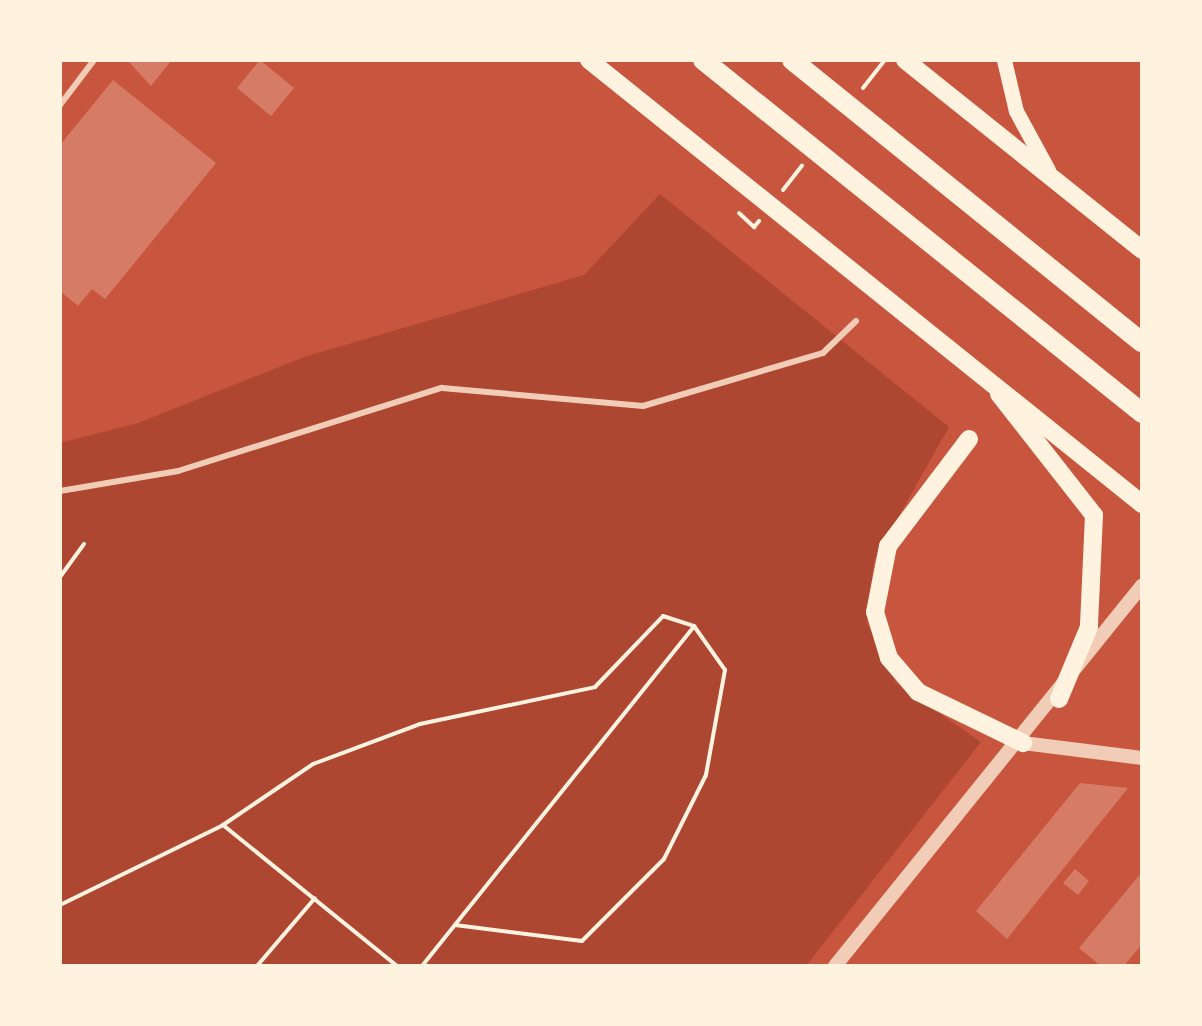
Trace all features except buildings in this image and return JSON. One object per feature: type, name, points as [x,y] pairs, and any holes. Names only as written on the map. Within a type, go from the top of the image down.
[{"type":"highway","points":[[703,60],[1142,413]]},
{"type":"highway","points":[[792,60],[1142,342]]},
{"type":"main road","points":[[589,60],[1142,504]]},
{"type":"main road","points":[[905,60],[1142,250]]},
{"type":"main road","points":[[1004,60],[1023,128],[1056,182]]},
{"type":"main road","points":[[998,388],[1002,406],[1064,468],[1094,515],[1090,628],[1059,698]]},
{"type":"main road","points":[[968,440],[888,546],[875,612],[889,658],[918,692],[1023,742]]},
{"type":"street","points":[[835,966],[1059,698],[1142,586]]},
{"type":"street","points":[[1023,742],[1142,758]]},
{"type":"lane","points":[[60,105],[94,60]]},
{"type":"lane","points":[[60,491],[178,471],[442,388],[644,406],[823,353],[856,321]]},
{"type":"path","points":[[738,213],[754,227]]},
{"type":"path","points":[[60,577],[84,544]]},
{"type":"path","points":[[60,905],[223,824],[313,764],[420,724],[594,688],[663,616],[694,626],[725,670],[706,775],[664,859],[582,941],[455,924]]},
{"type":"path","points":[[422,966],[694,626]]},
{"type":"path","points":[[223,824],[397,966]]},
{"type":"path","points":[[257,966],[315,898]]},
{"type":"shaded area","points":[[660,194],[949,427],[874,560],[867,623],[896,683],[981,742],[806,966],[60,966],[60,443],[138,423],[304,357],[584,275]]}]
